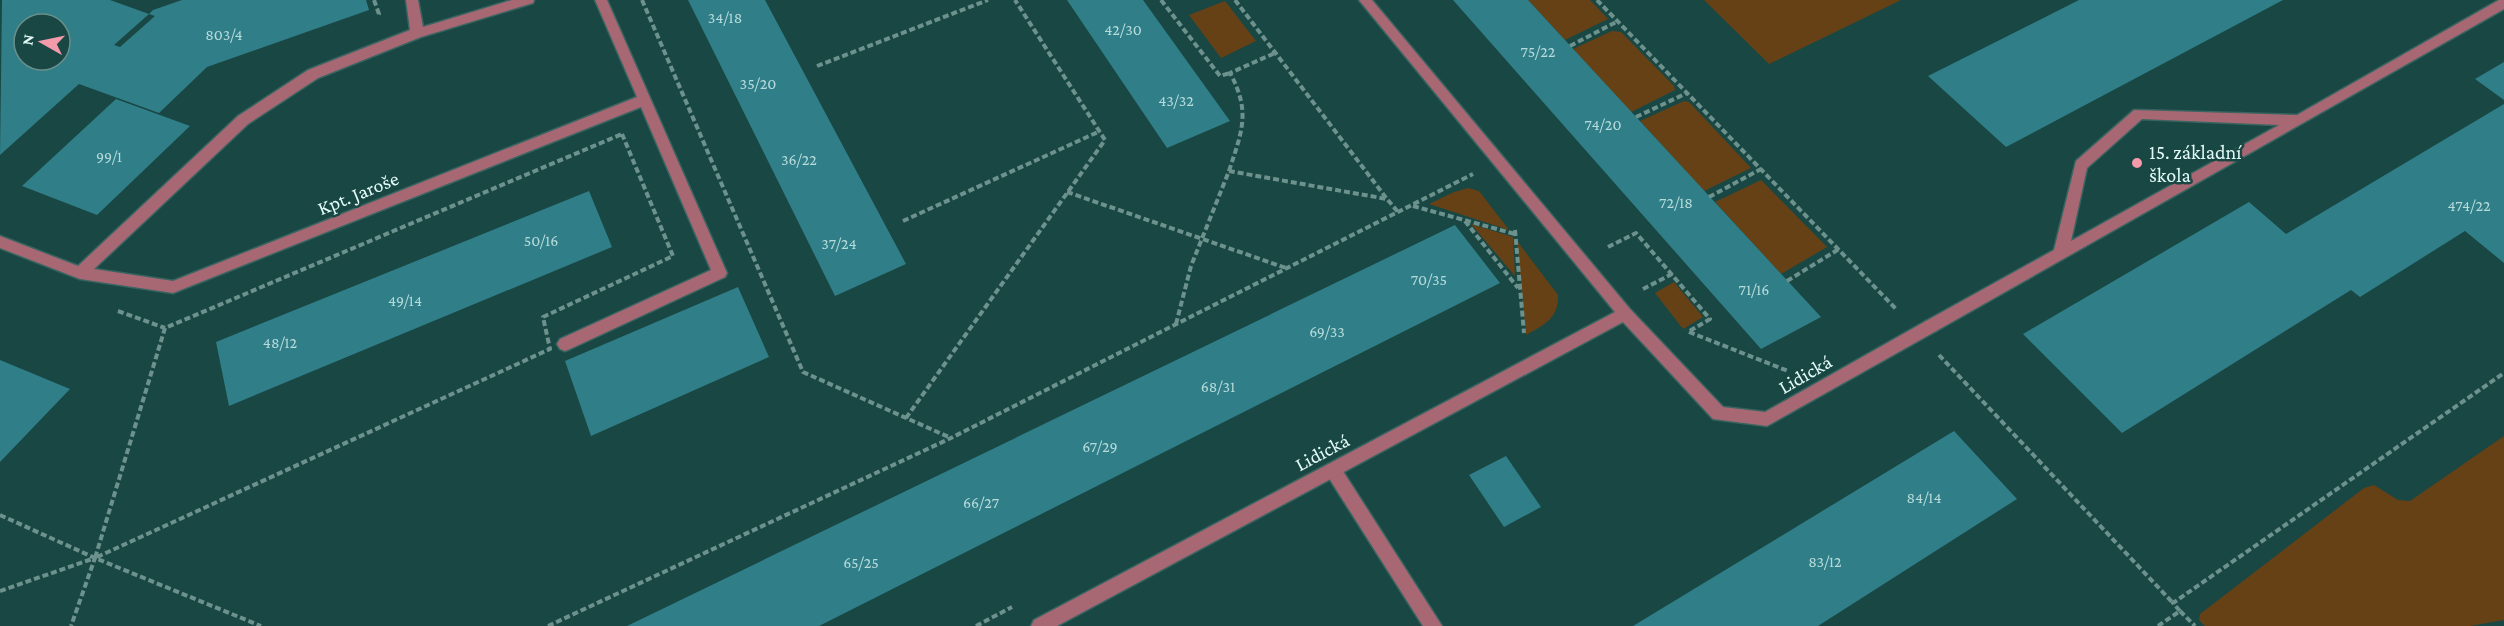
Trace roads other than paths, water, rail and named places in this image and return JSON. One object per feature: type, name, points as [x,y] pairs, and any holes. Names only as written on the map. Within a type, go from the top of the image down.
[{"type":"street","points":[[412,0],[417,33]]},
{"type":"street","points":[[81,273],[243,120],[312,74],[417,33],[528,0]]},
{"type":"street","points":[[565,344],[720,273],[601,0]]},
{"type":"street","name":"Lidická","points":[[1365,0],[1625,314],[1719,414],[1767,419],[2504,3]]},
{"type":"street","name":"Kpt. Jaroše","points":[[0,242],[81,273],[173,287],[644,100]]},
{"type":"street","points":[[2060,255],[2081,165],[2139,114],[2299,120]]},
{"type":"street","name":"Lidická","points":[[1040,626],[1625,314]]},
{"type":"street","points":[[1333,470],[1433,626]]},
{"type":"place","name":"15. základní škola","points":[[2137,163]]}]
